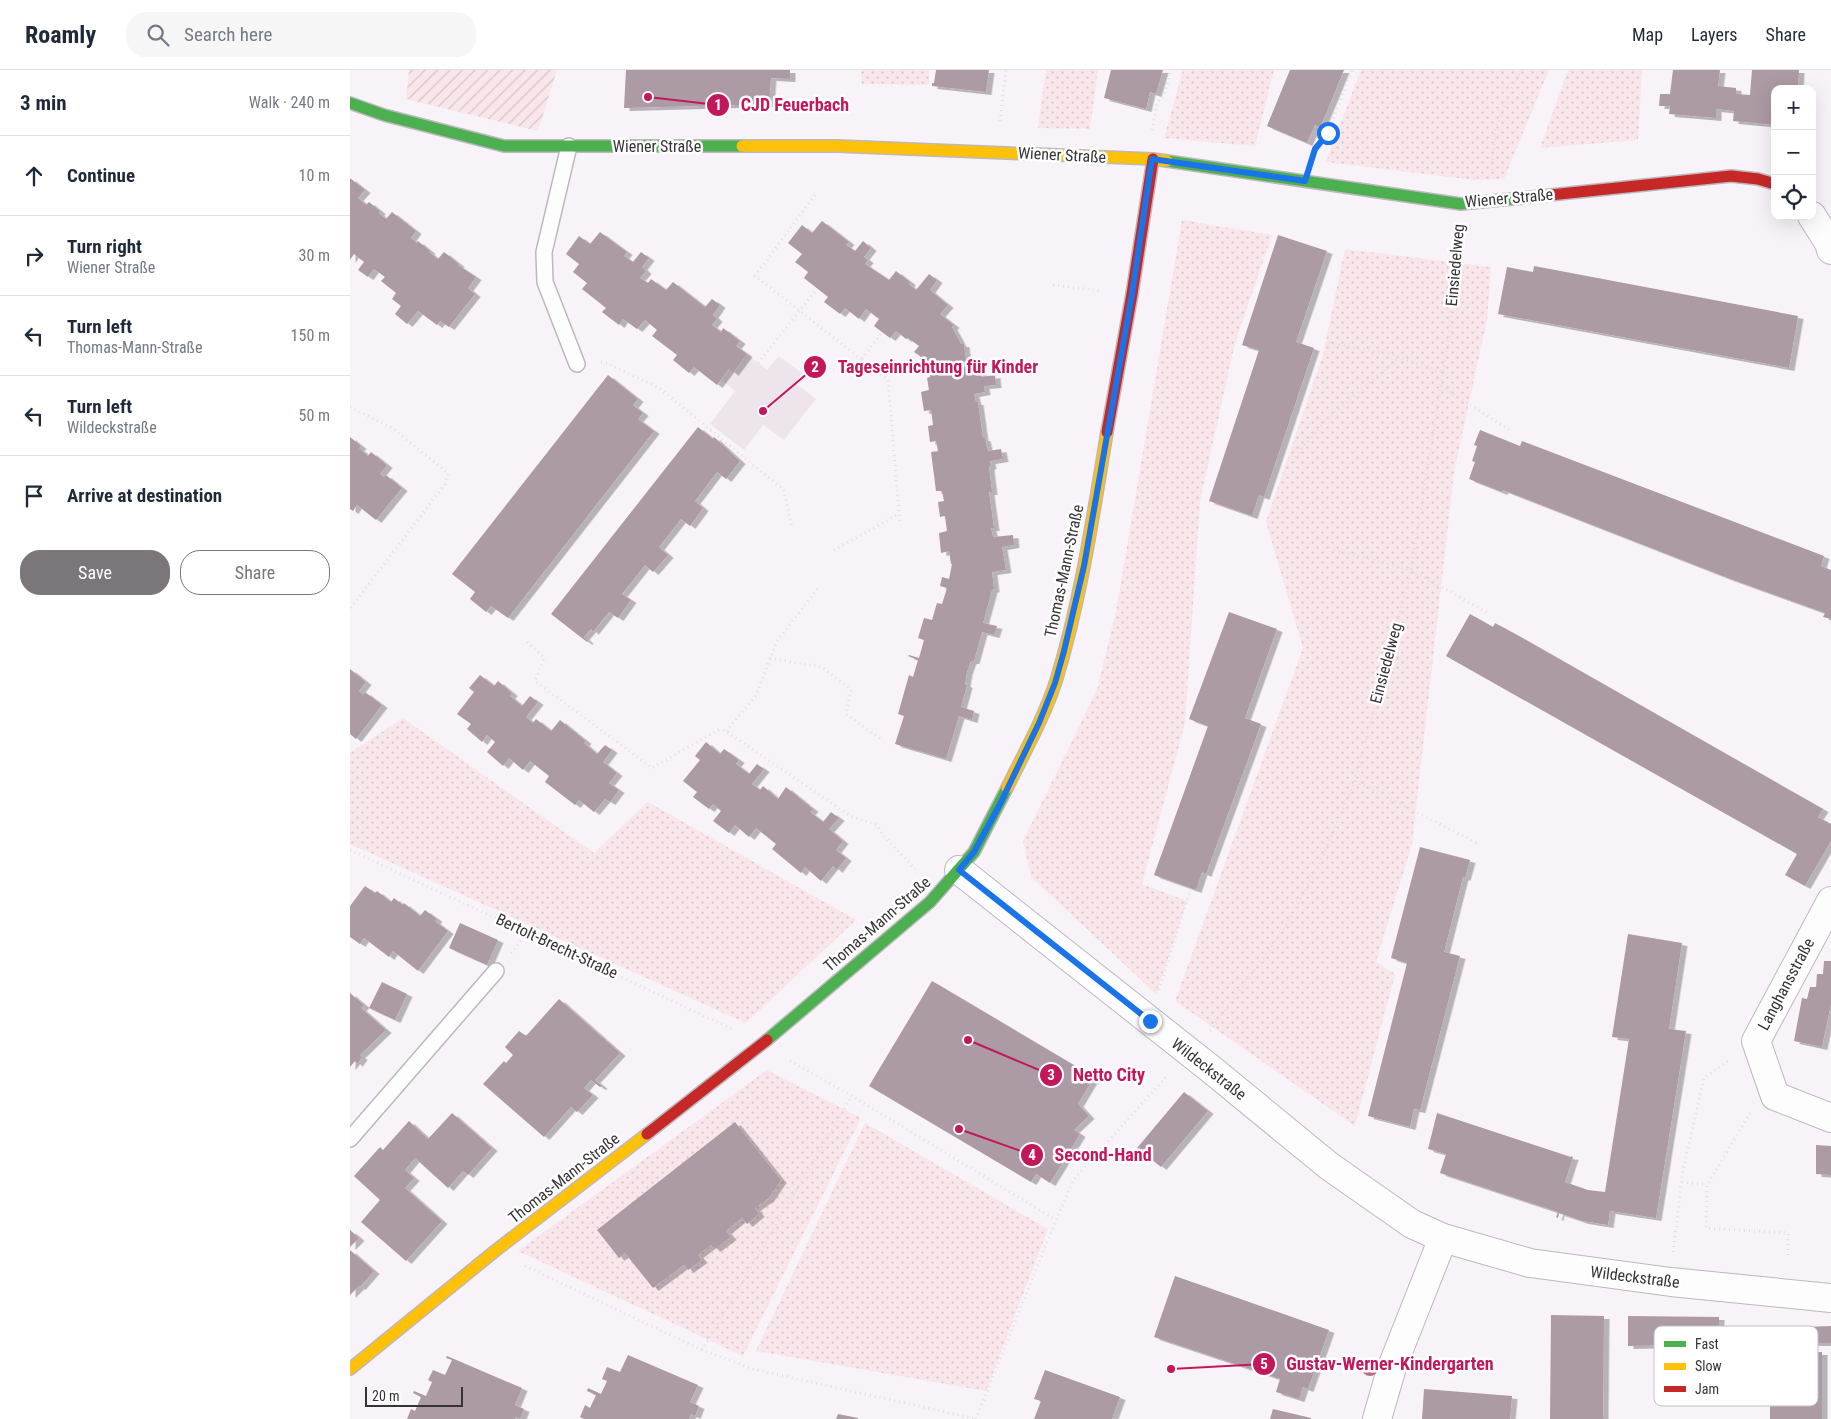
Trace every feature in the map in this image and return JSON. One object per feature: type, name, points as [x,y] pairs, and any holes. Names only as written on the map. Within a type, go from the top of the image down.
[{"type":"street","name":"Wiener Straße","points":[[350,103],[384,115],[504,146],[837,146],[1150,159],[1460,204],[1732,176],[1758,179],[1771,183]]},
{"type":"street","name":"Thomas-Mann-Straße","points":[[350,1369],[495,1251],[763,1044],[930,902],[974,852],[1000,804],[1039,723],[1055,683],[1064,651],[1084,566],[1132,294],[1150,159]]},
{"type":"street","points":[[1814,220],[1830,246]]},
{"type":"street","name":"Wildeckstraße","points":[[959,870],[1212,1070],[1329,1166],[1412,1224],[1443,1238],[1530,1263],[1671,1282],[1831,1298]]},
{"type":"street","name":"Langhansstraße","points":[[1775,1096],[1756,1041],[1831,901]]},
{"type":"street","points":[[1775,1096],[1831,1118]]},
{"type":"street","points":[[1377,1419],[1392,1367],[1443,1238]]},
{"type":"lane","points":[[570,146],[544,252],[545,282],[577,364]]},
{"type":"lane","points":[[350,1139],[496,971]]},
{"type":"path","points":[[996,152],[1006,70]]},
{"type":"path","points":[[1150,159],[1157,103],[1164,96],[1171,70]]},
{"type":"path","points":[[1305,181],[1315,149],[1328,133],[1352,70]]},
{"type":"path","points":[[1490,201],[1495,130],[1507,98],[1522,70]]},
{"type":"path","points":[[815,195],[755,276],[888,380],[900,525]]},
{"type":"path","name":"Einsiedelweg","points":[[1206,1036],[1284,929],[1322,858],[1355,781],[1411,570],[1449,335],[1460,204]]},
{"type":"path","points":[[1053,285],[1107,292]]},
{"type":"path","points":[[758,363],[817,289]]},
{"type":"path","points":[[862,359],[882,332]]},
{"type":"path","points":[[1329,343],[1390,354],[1443,373]]},
{"type":"path","points":[[1295,457],[1327,419],[1399,358]]},
{"type":"path","points":[[577,364],[604,362],[660,388],[784,490],[792,528]]},
{"type":"path","points":[[1441,386],[1511,431]]},
{"type":"path","points":[[350,408],[392,428],[448,473],[445,484],[350,609]]},
{"type":"path","points":[[834,550],[899,514]]},
{"type":"path","points":[[1334,550],[1411,570],[1490,614]]},
{"type":"path","points":[[726,731],[756,696],[777,641],[818,588]]},
{"type":"path","points":[[527,642],[544,658],[535,681],[652,768],[718,730],[726,731],[850,816],[877,825],[883,835],[915,869]]},
{"type":"path","points":[[770,658],[822,667],[851,690],[846,714],[880,739]]},
{"type":"path","points":[[1355,781],[1479,844]]},
{"type":"path","name":"Bertolt-Brecht-Straße","points":[[350,850],[717,1020],[763,1044],[1056,1220]]},
{"type":"path","points":[[1150,1021],[1191,888]]},
{"type":"path","points":[[495,1251],[702,1350],[753,1369],[976,1419],[1074,1179],[1170,1074]]},
{"type":"path","points":[[1671,1282],[1682,1182],[1704,1078]]},
{"type":"path","points":[[702,1350],[852,1096]]},
{"type":"path","points":[[1775,1096],[1753,1109],[1707,1185],[1706,1228],[1788,1233],[1788,1256]]},
{"type":"path","points":[[1682,1182],[1707,1185]]},
{"type":"shaded area","points":[[409,70],[557,70],[538,131],[406,99]]},
{"type":"shaded area","points":[[861,70],[929,70],[929,85],[862,84]]},
{"type":"shaded area","points":[[1046,70],[1098,70],[1090,129],[1038,128]]},
{"type":"shaded area","points":[[1183,70],[1274,70],[1255,146],[1164,138]]},
{"type":"shaded area","points":[[1361,70],[1549,70],[1504,179],[1474,180],[1326,162]]},
{"type":"shaded area","points":[[1568,70],[1642,70],[1638,140],[1540,148]]},
{"type":"shaded area","points":[[1182,220],[1272,235],[1235,343],[1200,501],[1185,723],[1142,884],[1187,901],[1156,994],[1031,877],[1023,841],[1097,690],[1116,612]]},
{"type":"shaded area","points":[[1345,249],[1491,267],[1487,320],[1454,472],[1412,844],[1376,962],[1395,974],[1355,1126],[1175,1001],[1303,648],[1266,522],[1323,354]]},
{"type":"shaded area","points":[[747,354],[767,370],[779,356],[802,373],[795,383],[816,399],[784,440],[763,425],[744,450],[710,424],[735,391],[721,380],[729,369],[732,372]]},
{"type":"shaded area","points":[[403,718],[594,853],[648,802],[856,920],[746,1023],[350,844],[350,753]]},
{"type":"shaded area","points":[[767,1070],[861,1118],[743,1356],[518,1251]]},
{"type":"shaded area","points":[[865,1123],[1048,1229],[986,1391],[756,1351]]},
{"type":"building","points":[[626,70],[790,70],[790,79],[771,78],[769,104],[624,108]]},
{"type":"building","points":[[936,70],[989,70],[986,92],[932,86]]},
{"type":"building","points":[[1111,70],[1163,70],[1156,94],[1150,92],[1146,109],[1104,98]]},
{"type":"building","points":[[1290,70],[1344,70],[1320,128],[1315,125],[1307,143],[1267,126]]},
{"type":"building","points":[[1673,70],[1720,70],[1718,86],[1736,88],[1736,94],[1750,95],[1752,70],[1799,70],[1798,85],[1771,85],[1771,125],[1733,121],[1734,111],[1716,109],[1716,118],[1669,114],[1670,106],[1659,106],[1660,94],[1670,94]]},
{"type":"building","points":[[350,178],[365,190],[358,198],[366,205],[369,202],[386,219],[392,212],[416,231],[411,238],[417,243],[418,241],[438,259],[444,252],[458,265],[476,277],[468,288],[475,294],[449,327],[440,321],[437,325],[418,311],[407,324],[395,314],[401,306],[392,299],[396,293],[381,281],[385,277],[374,269],[368,277],[358,270],[364,262],[354,254],[350,260]]},
{"type":"building","points":[[822,221],[849,242],[846,245],[855,251],[863,241],[871,248],[864,257],[868,260],[865,264],[889,280],[896,271],[910,282],[909,284],[916,290],[929,274],[937,280],[930,290],[948,305],[940,314],[954,325],[952,327],[961,344],[964,344],[966,361],[979,359],[981,377],[995,375],[996,385],[984,386],[985,392],[974,394],[976,402],[978,402],[983,438],[985,438],[988,451],[1001,449],[1003,459],[990,461],[991,466],[989,467],[992,492],[989,492],[994,528],[991,528],[993,537],[1013,535],[1014,545],[1002,547],[1006,570],[992,572],[994,589],[992,590],[983,623],[997,626],[994,635],[982,632],[974,661],[971,661],[967,672],[965,684],[967,685],[961,707],[974,711],[972,720],[959,716],[946,759],[895,744],[904,716],[898,714],[909,675],[913,677],[918,660],[908,656],[919,658],[924,640],[918,638],[924,618],[932,620],[937,603],[942,604],[947,588],[940,586],[942,577],[949,579],[952,564],[949,551],[941,553],[939,533],[947,531],[945,516],[940,517],[938,502],[944,501],[942,491],[936,491],[931,452],[938,451],[936,441],[930,442],[928,426],[933,425],[931,410],[924,411],[921,392],[929,390],[927,378],[930,377],[928,363],[921,364],[920,356],[914,352],[919,346],[908,338],[906,339],[896,331],[890,338],[874,326],[879,319],[866,309],[859,319],[845,308],[840,314],[824,302],[828,297],[804,278],[808,272],[795,262],[802,254],[788,243],[802,225],[812,233]]},
{"type":"building","points":[[600,232],[627,252],[624,256],[633,262],[641,252],[649,258],[642,267],[646,271],[640,278],[648,283],[651,279],[666,290],[673,282],[705,307],[712,299],[720,305],[713,315],[717,319],[712,325],[721,332],[723,328],[740,341],[736,346],[747,354],[733,373],[729,369],[717,385],[694,367],[689,373],[673,360],[677,355],[652,336],[657,330],[645,320],[637,329],[623,319],[619,325],[602,312],[606,308],[582,289],[587,283],[573,272],[579,264],[566,254],[579,236],[590,244]]},
{"type":"building","points":[[1278,235],[1327,251],[1296,342],[1314,348],[1264,497],[1259,495],[1252,516],[1209,501],[1259,350],[1242,345]]},
{"type":"building","points":[[1534,266],[1798,316],[1789,368],[1498,314],[1507,267],[1533,272]]},
{"type":"building","points":[[608,375],[638,399],[633,405],[643,413],[638,419],[654,431],[508,618],[491,606],[486,612],[470,599],[475,592],[452,574]]},
{"type":"building","points":[[698,427],[713,439],[714,437],[740,461],[726,479],[717,472],[695,501],[703,508],[690,526],[681,519],[659,547],[668,555],[653,572],[645,565],[622,594],[631,600],[618,618],[609,612],[593,632],[591,629],[584,637],[587,642],[551,614]]},
{"type":"building","points":[[1480,430],[1520,446],[1522,441],[1824,556],[1821,566],[1831,570],[1831,619],[1823,617],[1825,613],[1728,578],[1503,490],[1502,492],[1469,479],[1475,462],[1472,461],[1477,446],[1474,445]]},
{"type":"building","points":[[350,437],[361,446],[359,448],[368,456],[371,452],[387,465],[380,474],[384,477],[386,475],[402,488],[376,520],[357,505],[353,511],[350,509]]},
{"type":"building","points":[[1229,612],[1277,629],[1245,718],[1261,724],[1206,874],[1202,872],[1196,890],[1154,875],[1208,726],[1189,719]]},
{"type":"building","points":[[1470,614],[1493,627],[1495,623],[1519,636],[1823,809],[1818,817],[1831,824],[1831,841],[1805,886],[1785,875],[1797,854],[1446,656]]},
{"type":"building","points":[[350,669],[366,682],[359,691],[363,695],[365,692],[382,705],[356,739],[350,734]]},
{"type":"building","points":[[480,675],[494,686],[498,681],[512,693],[510,696],[522,706],[530,696],[538,702],[526,717],[533,723],[536,719],[551,731],[560,720],[586,741],[584,743],[597,754],[605,745],[612,750],[603,762],[617,773],[609,783],[619,790],[610,802],[605,799],[594,812],[579,800],[575,805],[545,782],[549,776],[530,761],[523,770],[509,758],[503,766],[487,752],[495,742],[487,735],[482,742],[467,729],[471,724],[457,714],[474,692],[469,688]]},
{"type":"building","points":[[706,742],[720,754],[724,749],[739,760],[736,764],[749,774],[757,764],[764,769],[752,784],[760,790],[763,786],[778,799],[786,787],[813,809],[810,812],[823,822],[831,812],[839,818],[829,829],[843,841],[836,850],[846,858],[837,870],[833,866],[821,881],[805,867],[801,873],[772,849],[776,844],[756,828],[749,837],[735,825],[729,833],[713,821],[721,811],[713,804],[709,809],[693,797],[697,792],[683,781],[700,760],[695,756]]},
{"type":"building","points":[[1420,847],[1470,860],[1465,878],[1463,877],[1444,952],[1460,956],[1420,1110],[1414,1109],[1410,1127],[1368,1116],[1407,963],[1391,958]]},
{"type":"building","points":[[365,886],[375,893],[377,891],[391,902],[394,898],[403,905],[404,903],[420,916],[425,910],[448,931],[418,971],[393,951],[389,957],[364,938],[360,944],[350,937],[350,906]]},
{"type":"building","points":[[460,923],[498,940],[487,965],[449,948]]},
{"type":"building","points":[[1628,934],[1682,943],[1669,1029],[1686,1031],[1656,1218],[1610,1211],[1608,1225],[1583,1221],[1559,1213],[1558,1218],[1556,1217],[1558,1212],[1440,1173],[1446,1154],[1428,1149],[1437,1113],[1571,1156],[1573,1157],[1565,1182],[1588,1190],[1605,1192],[1629,1039],[1612,1037]]},
{"type":"building","points":[[1824,961],[1831,961],[1831,1004],[1822,1047],[1794,1041],[1802,998],[1807,999],[1810,987],[1816,987],[1817,974],[1823,974]]},
{"type":"building","points":[[932,981],[1094,1077],[1078,1104],[1089,1116],[1074,1130],[1080,1134],[1050,1183],[1036,1174],[1031,1182],[869,1086]]},
{"type":"building","points":[[382,982],[407,994],[395,1020],[369,1008]]},
{"type":"building","points":[[350,993],[364,1005],[361,1008],[386,1030],[360,1055],[362,1057],[357,1064],[355,1061],[350,1067]]},
{"type":"building","points":[[559,999],[620,1053],[595,1080],[602,1086],[600,1087],[591,1080],[584,1088],[593,1095],[577,1112],[571,1107],[544,1137],[483,1084],[504,1061],[506,1063],[513,1055],[505,1047],[519,1031],[526,1036]]},
{"type":"building","points":[[1184,1092],[1208,1111],[1161,1167],[1137,1148]]},
{"type":"building","points":[[452,1113],[492,1148],[468,1175],[463,1171],[448,1188],[415,1158],[405,1170],[414,1178],[405,1188],[442,1221],[406,1261],[361,1222],[380,1200],[354,1176],[380,1147],[383,1150],[409,1121],[428,1139]]},
{"type":"building","points":[[735,1122],[781,1180],[769,1198],[755,1208],[759,1214],[747,1224],[742,1218],[726,1231],[731,1237],[715,1249],[711,1245],[698,1255],[702,1260],[688,1270],[684,1265],[653,1288],[625,1253],[619,1258],[597,1230]]},
{"type":"building","points":[[1816,1145],[1831,1146],[1831,1175],[1816,1174]]},
{"type":"building","points":[[350,1230],[359,1238],[350,1247]]},
{"type":"building","points":[[350,1250],[374,1271],[350,1295]]},
{"type":"building","points":[[1175,1276],[1329,1330],[1308,1389],[1303,1387],[1299,1399],[1276,1392],[1280,1379],[1154,1337]]},
{"type":"building","points":[[1551,1315],[1604,1316],[1603,1419],[1550,1419]]},
{"type":"building","points":[[1628,1316],[1719,1317],[1719,1326],[1654,1326],[1654,1345],[1628,1346]]},
{"type":"building","points":[[1818,1326],[1831,1326],[1831,1343],[1818,1343]]},
{"type":"building","points":[[1818,1352],[1822,1352],[1822,1419],[1770,1419],[1770,1406],[1818,1406]]},
{"type":"building","points":[[628,1355],[698,1385],[690,1402],[699,1406],[695,1416],[691,1414],[689,1419],[584,1419],[580,1417],[585,1405],[590,1408],[596,1395],[587,1391],[588,1388],[601,1394],[607,1381],[602,1379],[607,1367],[620,1372]]},
{"type":"building","points":[[447,1356],[522,1388],[515,1405],[524,1409],[520,1419],[516,1417],[515,1419],[407,1419],[411,1409],[415,1411],[421,1397],[413,1393],[414,1391],[426,1396],[432,1382],[428,1380],[433,1370],[445,1375],[452,1360],[446,1358]]},
{"type":"building","points":[[1045,1370],[1120,1397],[1112,1419],[1034,1419],[1041,1401],[1034,1399]]},
{"type":"building","points":[[1424,1389],[1512,1396],[1510,1419],[1422,1419]]},
{"type":"building","points":[[1273,1409],[1311,1418],[1311,1419],[1270,1419]]},
{"type":"building","points":[[838,1414],[858,1418],[858,1419],[836,1419]]},
{"type":"traffic: fast","points":[[350,103],[384,115],[504,146],[742,146]]},
{"type":"traffic: fast","points":[[1167,161],[1461,204],[1522,198]]},
{"type":"traffic: fast","points":[[767,1040],[930,902],[974,852],[1007,788]]},
{"type":"traffic: slow","points":[[742,146],[837,146],[1167,161]]},
{"type":"traffic: slow","points":[[1007,788],[1046,708],[1065,650],[1086,558],[1107,432]]},
{"type":"traffic: slow","points":[[350,1369],[495,1251],[647,1134]]},
{"type":"traffic: jam","points":[[1107,432],[1132,294],[1153,159]]},
{"type":"traffic: jam","points":[[1522,198],[1731,176],[1758,179],[1771,183]]},
{"type":"traffic: jam","points":[[647,1134],[767,1040]]},
{"type":"place","name":"CJD Feuerbach","points":[[648,97]]},
{"type":"place","name":"Tageseinrichtung für Kinder","points":[[763,411]]},
{"type":"place","name":"Netto City","points":[[968,1040]]},
{"type":"place","name":"Second-Hand","points":[[959,1129]]},
{"type":"place","name":"Gustav-Werner-Kindergarten","points":[[1171,1369]]},
{"type":"route","points":[[1150,1021],[959,870],[974,852],[1000,804],[1039,723],[1055,683],[1064,651],[1084,566],[1132,294],[1152,159],[1305,181],[1315,149],[1328,133]]}]
